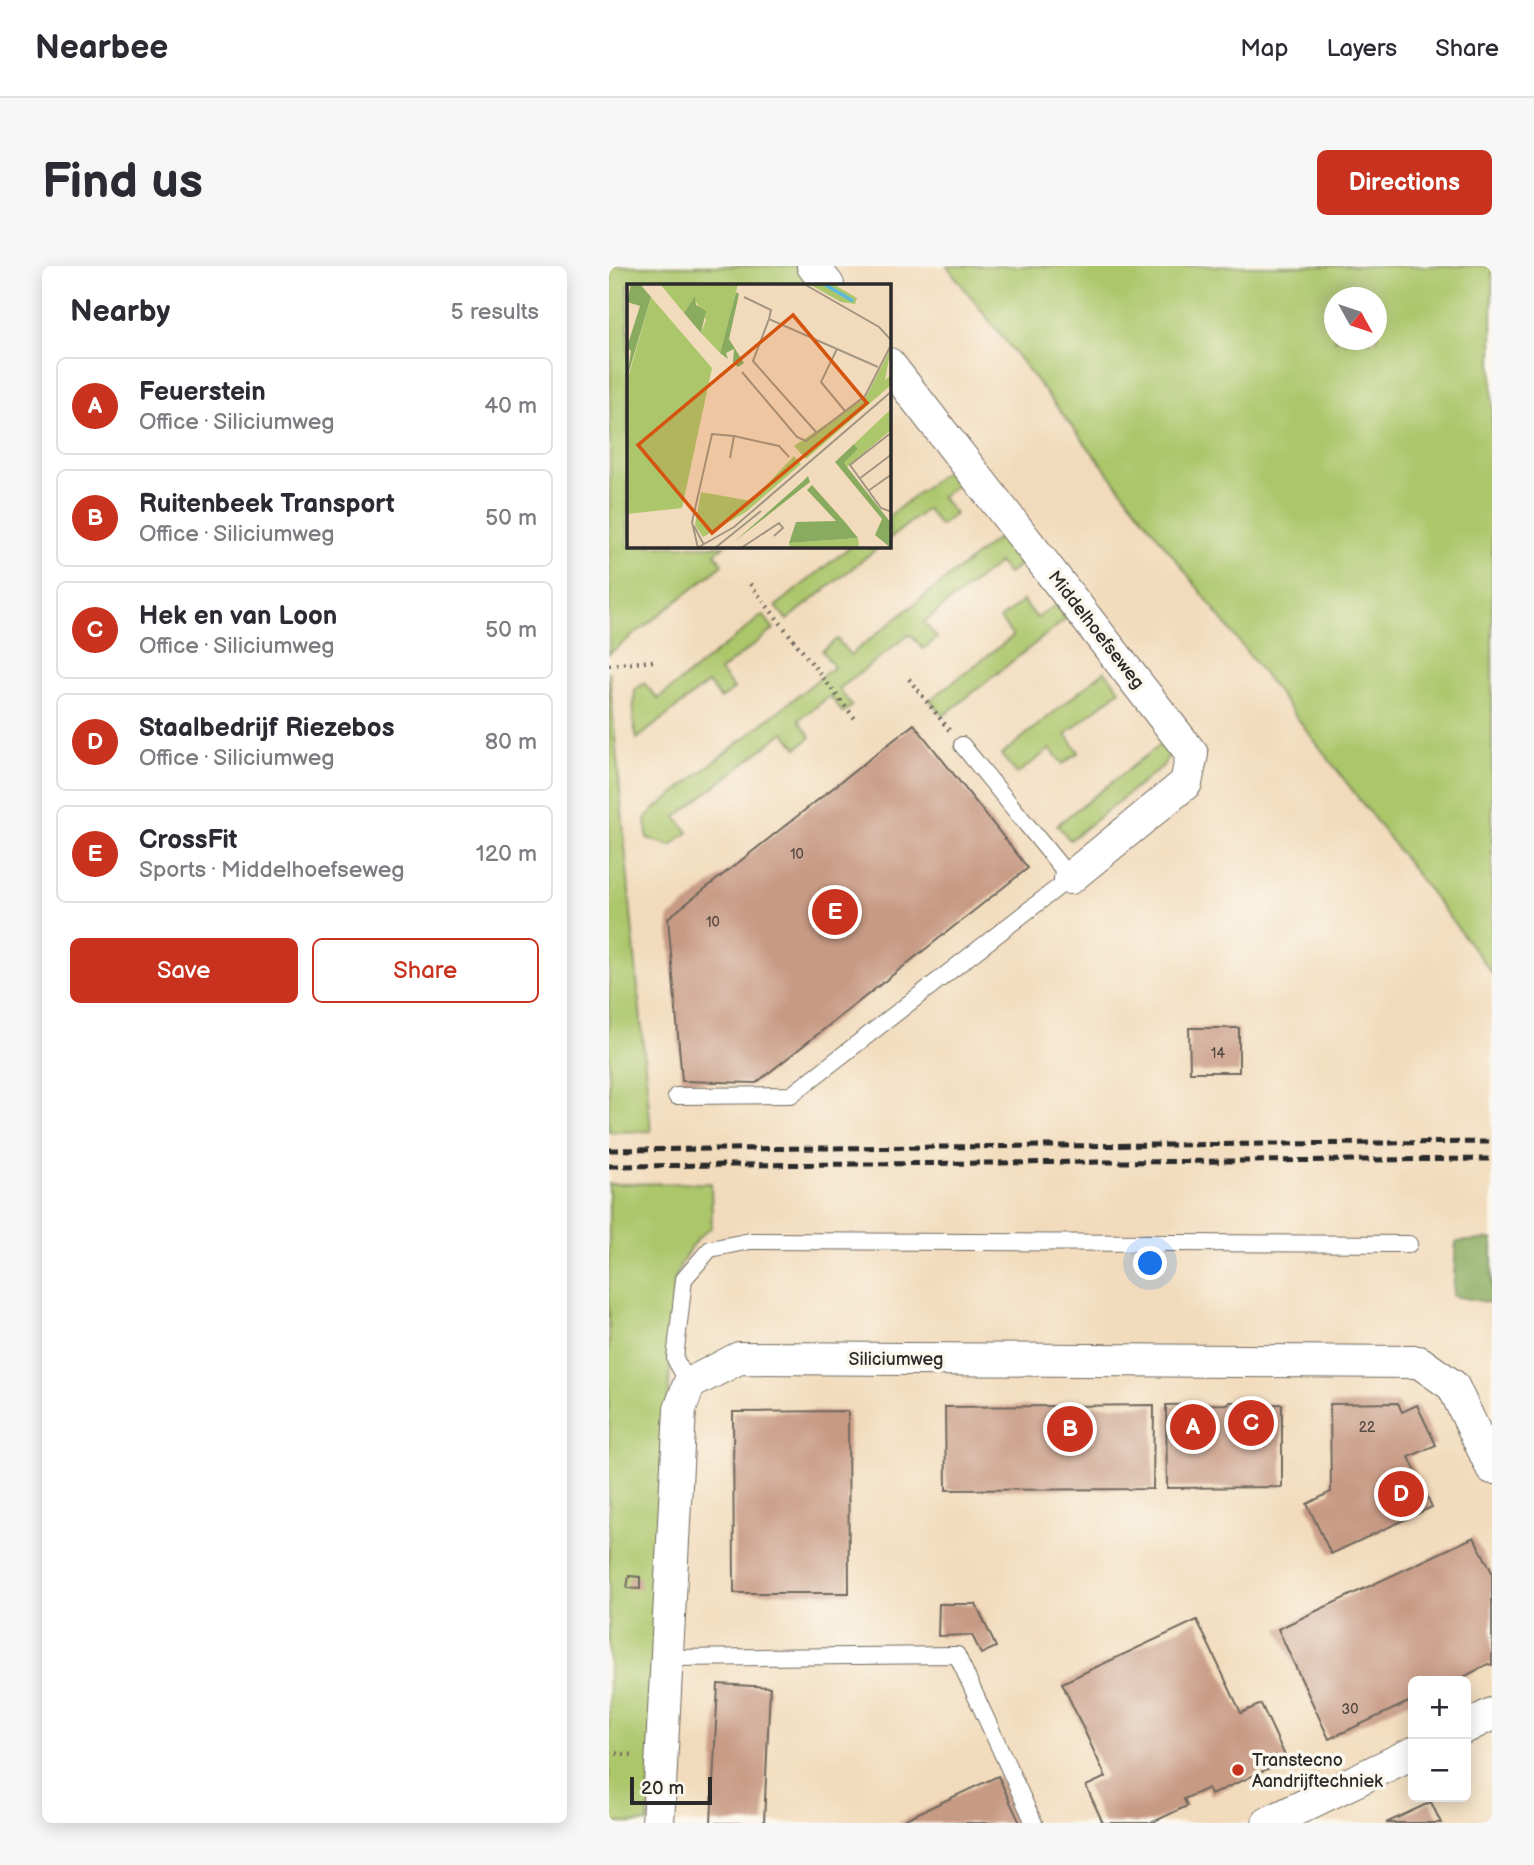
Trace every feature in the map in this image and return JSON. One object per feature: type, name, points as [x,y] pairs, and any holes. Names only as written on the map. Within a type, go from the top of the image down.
[{"type":"street","points":[[813,266],[827,284]]},
{"type":"street","name":"Middelhoefseweg","points":[[891,368],[1192,754],[1186,783],[1070,878]]},
{"type":"street","name":"Siliciumweg","points":[[689,1384],[739,1358],[1419,1362],[1454,1386],[1492,1468]]},
{"type":"street","points":[[657,1823],[680,1409],[689,1384]]},
{"type":"street","points":[[1471,1724],[1492,1714]]},
{"type":"street","points":[[1268,1823],[1408,1754]]},
{"type":"lane","points":[[676,1096],[791,1095],[1070,878],[962,746]]},
{"type":"lane","points":[[689,1384],[675,1359],[684,1279],[709,1249],[750,1241],[1409,1244]]},
{"type":"lane","points":[[666,1658],[957,1656],[1034,1823]]},
{"type":"path","points":[[750,584],[856,720]]},
{"type":"path","points":[[609,665],[653,661]]},
{"type":"path","points":[[909,679],[962,746]]},
{"type":"path","points":[[609,1753],[625,1755]]},
{"type":"green space","points":[[611,266],[796,266],[810,284],[627,284],[627,548],[721,548],[715,553],[723,565],[609,654]]},
{"type":"green space","points":[[947,266],[1492,266],[1492,973],[1181,566]]},
{"type":"green space","points":[[949,469],[960,483],[941,497],[955,514],[940,526],[927,509],[891,537],[891,514]]},
{"type":"green space","points":[[1002,535],[1023,562],[1008,574],[999,563],[924,622],[937,638],[923,649],[910,634],[839,689],[852,706],[843,713],[830,696],[799,720],[811,737],[797,748],[784,732],[676,817],[688,832],[671,846],[647,838],[646,817],[834,667],[822,651],[837,639],[850,655]]},
{"type":"green space","points":[[848,548],[877,548],[787,620],[776,606]]},
{"type":"green space","points":[[1023,601],[1037,618],[1055,605],[1066,619],[943,716],[930,700],[1013,636],[1000,619]]},
{"type":"green space","points":[[763,615],[774,629],[720,671],[734,689],[721,699],[708,683],[637,739],[633,720],[635,690],[644,683],[658,699]]},
{"type":"green space","points":[[609,671],[651,1131],[609,1132]]},
{"type":"green space","points":[[1105,671],[1120,690],[1066,734],[1079,752],[1063,764],[1050,749],[1017,774],[1001,755]]},
{"type":"green space","points":[[1165,741],[1169,754],[1163,766],[1070,840],[1057,825]]},
{"type":"green space","points":[[711,1183],[712,1227],[688,1251],[674,1283],[648,1823],[609,1823],[609,1184]]},
{"type":"green space","points":[[1492,1239],[1492,1303],[1453,1296],[1456,1242]]},
{"type":"building","points":[[914,724],[1028,868],[756,1083],[682,1081],[668,918]]},
{"type":"building","points":[[1189,1028],[1239,1028],[1239,1072],[1190,1072]]},
{"type":"building","points":[[1243,1402],[1243,1405],[1282,1404],[1282,1487],[1167,1488],[1166,1405]]},
{"type":"building","points":[[1398,1403],[1402,1412],[1417,1405],[1436,1445],[1409,1457],[1432,1507],[1331,1554],[1307,1504],[1331,1492],[1330,1404]]},
{"type":"building","points":[[1154,1405],[1153,1489],[946,1490],[945,1407]]},
{"type":"building","points":[[848,1411],[849,1593],[734,1593],[733,1412]]},
{"type":"building","points":[[1474,1537],[1492,1572],[1492,1665],[1488,1664],[1465,1676],[1408,1676],[1408,1702],[1329,1739],[1278,1629]]},
{"type":"building","points":[[629,1576],[640,1577],[640,1589],[627,1588]]},
{"type":"building","points":[[939,1604],[976,1604],[996,1647],[981,1654],[972,1635],[938,1636]]},
{"type":"building","points":[[1197,1620],[1241,1713],[1261,1704],[1287,1760],[1211,1795],[1208,1788],[1184,1799],[1187,1806],[1151,1823],[1103,1823],[1086,1786],[1106,1777],[1062,1683]]},
{"type":"building","points":[[718,1684],[770,1687],[764,1823],[711,1823]]},
{"type":"building","points":[[998,1776],[1020,1823],[897,1823]]},
{"type":"building","points":[[1431,1802],[1441,1823],[1386,1823]]},
{"type":"railway","points":[[609,1150],[1492,1142]]},
{"type":"railway","points":[[609,1166],[1492,1159]]},
{"type":"place","name":"CrossFit","points":[[835,912]]},
{"type":"place","name":"Hek en van Loon","points":[[1251,1423]]},
{"type":"place","name":"Feuerstein","points":[[1193,1427]]},
{"type":"place","name":"Ruitenbeek Transport","points":[[1070,1429]]},
{"type":"place","name":"Staalbedrijf Riezebos","points":[[1401,1494]]},
{"type":"place","name":"Transtecno Aandrijftechniek","points":[[1238,1770]]}]
